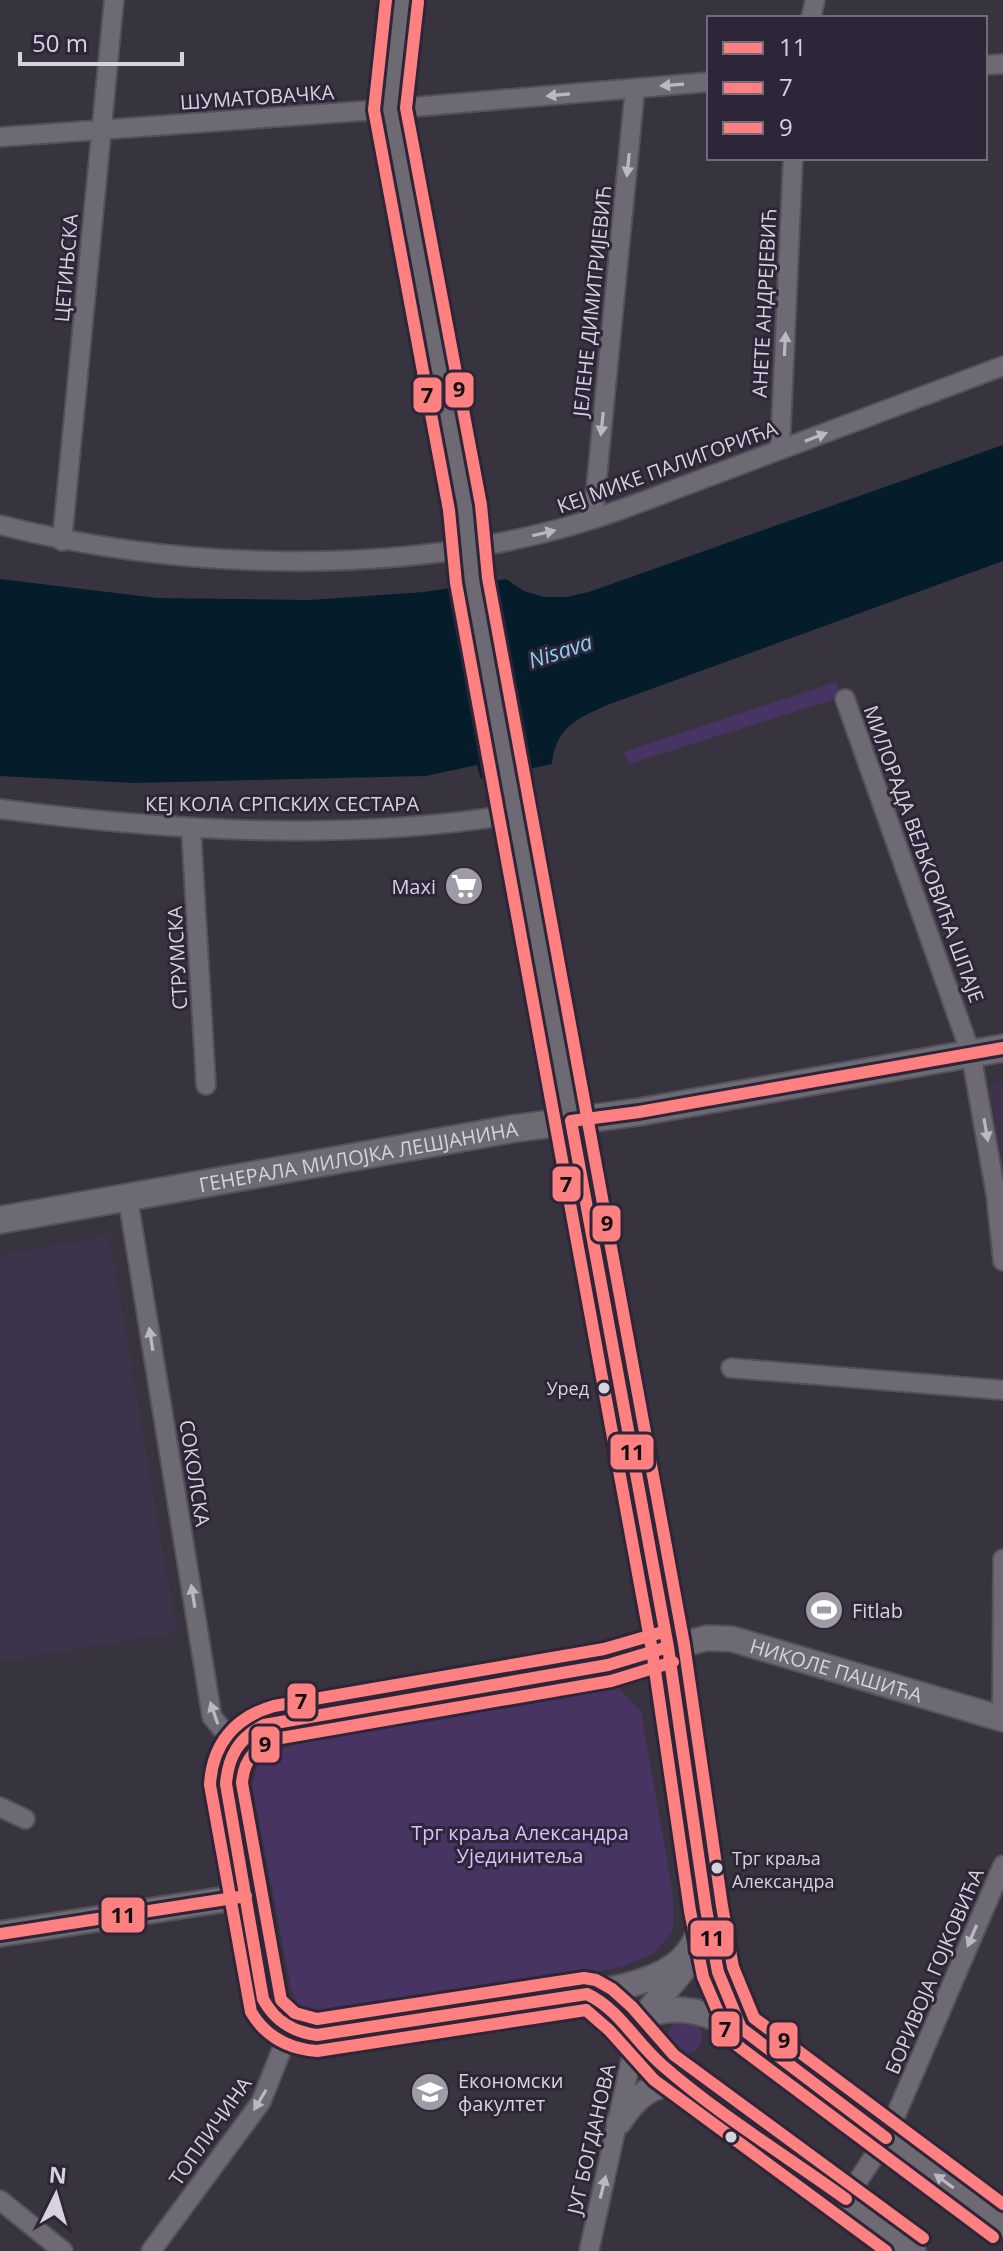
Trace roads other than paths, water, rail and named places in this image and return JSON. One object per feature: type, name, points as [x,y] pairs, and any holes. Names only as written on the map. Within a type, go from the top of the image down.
[{"type":"main road","points":[[402,0],[390,109],[465,508],[472,580],[571,1121]]},
{"type":"main road","name":"ГЕНЕРАЛА МИЛОЈКА ЛЕШЈАНИНА","points":[[0,1220],[478,1135],[639,1112],[1003,1048]]},
{"type":"street","name":"ЦЕТИЊСКА","points":[[62,541],[114,0]]},
{"type":"street","name":"ШУМАТОВАЧКА","points":[[0,137],[707,82]]},
{"type":"street","name":"ЈЕЛЕНЕ ДИМИТРИЈЕВИЋ","points":[[593,519],[635,88]]},
{"type":"street","name":"АНЕТЕ АНДРЕЈЕВИЋ","points":[[780,450],[793,160]]},
{"type":"street","name":"КЕЈ МИКЕ ПАЛИГОРИЋА","points":[[0,525],[62,541],[193,557],[251,560],[346,559],[468,549],[593,519],[1003,366]]},
{"type":"street","name":"МИЛОРАДА ВЕЉКОВИЋА ШПАЈЕ","points":[[845,699],[971,1054],[996,1195],[1003,1261]]},
{"type":"street","name":"КЕЈ КОЛА СРПСКИХ СЕСТАРА","points":[[0,809],[74,819],[191,828],[427,826],[516,814]]},
{"type":"street","name":"СТРУМСКА","points":[[191,828],[206,1085]]},
{"type":"street","points":[[571,1121],[668,1648],[706,1909],[718,1972],[741,2028]]},
{"type":"street","name":"СОКОЛСКА","points":[[128,1199],[212,1717],[239,1744]]},
{"type":"street","points":[[731,1368],[1003,1390]]},
{"type":"street","points":[[1002,1719],[1003,1559]]},
{"type":"street","name":"НИКОЛЕ ПАШИЋА","points":[[668,1648],[691,1640],[732,1639],[1002,1719]]},
{"type":"street","points":[[668,1648],[608,1665],[277,1722],[255,1729],[239,1744],[228,1763],[226,1784],[263,1999],[274,2018],[303,2034],[317,2035],[452,2016],[587,1994],[666,1971],[684,1957],[697,1939]]},
{"type":"street","points":[[0,1807],[25,1819]]},
{"type":"street","name":"БОРИВОЈА ГОЈКОВИЋА","points":[[846,2199],[886,2138],[1003,1865]]},
{"type":"street","points":[[0,1934],[246,1896]]},
{"type":"street","points":[[640,2027],[685,1969],[706,1909]]},
{"type":"street","points":[[587,1994],[640,2027],[652,2057],[684,2083],[913,2251]]},
{"type":"street","points":[[640,2027],[663,2010],[684,2009],[707,2014],[741,2028],[1003,2224]]},
{"type":"street","name":"ЈУГ БОГДАНОВА","points":[[589,2251],[640,2027]]},
{"type":"street","name":"ТОПЛИЧИНА","points":[[151,2251],[261,2102],[290,2029]]},
{"type":"street","points":[[619,2122],[643,2092],[668,2082],[684,2083]]},
{"type":"street","points":[[0,2200],[63,2251]]},
{"type":"water","name":"Nisava","points":[[1003,445],[1003,561],[598,709],[570,725],[564,732],[554,751],[552,764],[481,779],[477,765],[426,776],[134,783],[0,776],[0,579],[157,598],[310,600],[424,592],[506,579],[524,591],[544,597],[566,597],[589,592]]},
{"type":"place","name":"Maxi","points":[[464,886]]},
{"type":"place","name":"Уред","points":[[604,1388]]},
{"type":"place","name":"Fitlab","points":[[824,1610]]},
{"type":"place","name":"Трг краља Александра","points":[[717,1868]]},
{"type":"place","name":"Економски факултет","points":[[430,2092]]},
{"type":"park label","name":"Трг краља Александра Ујединитеља","points":[[520,1844]]}]
